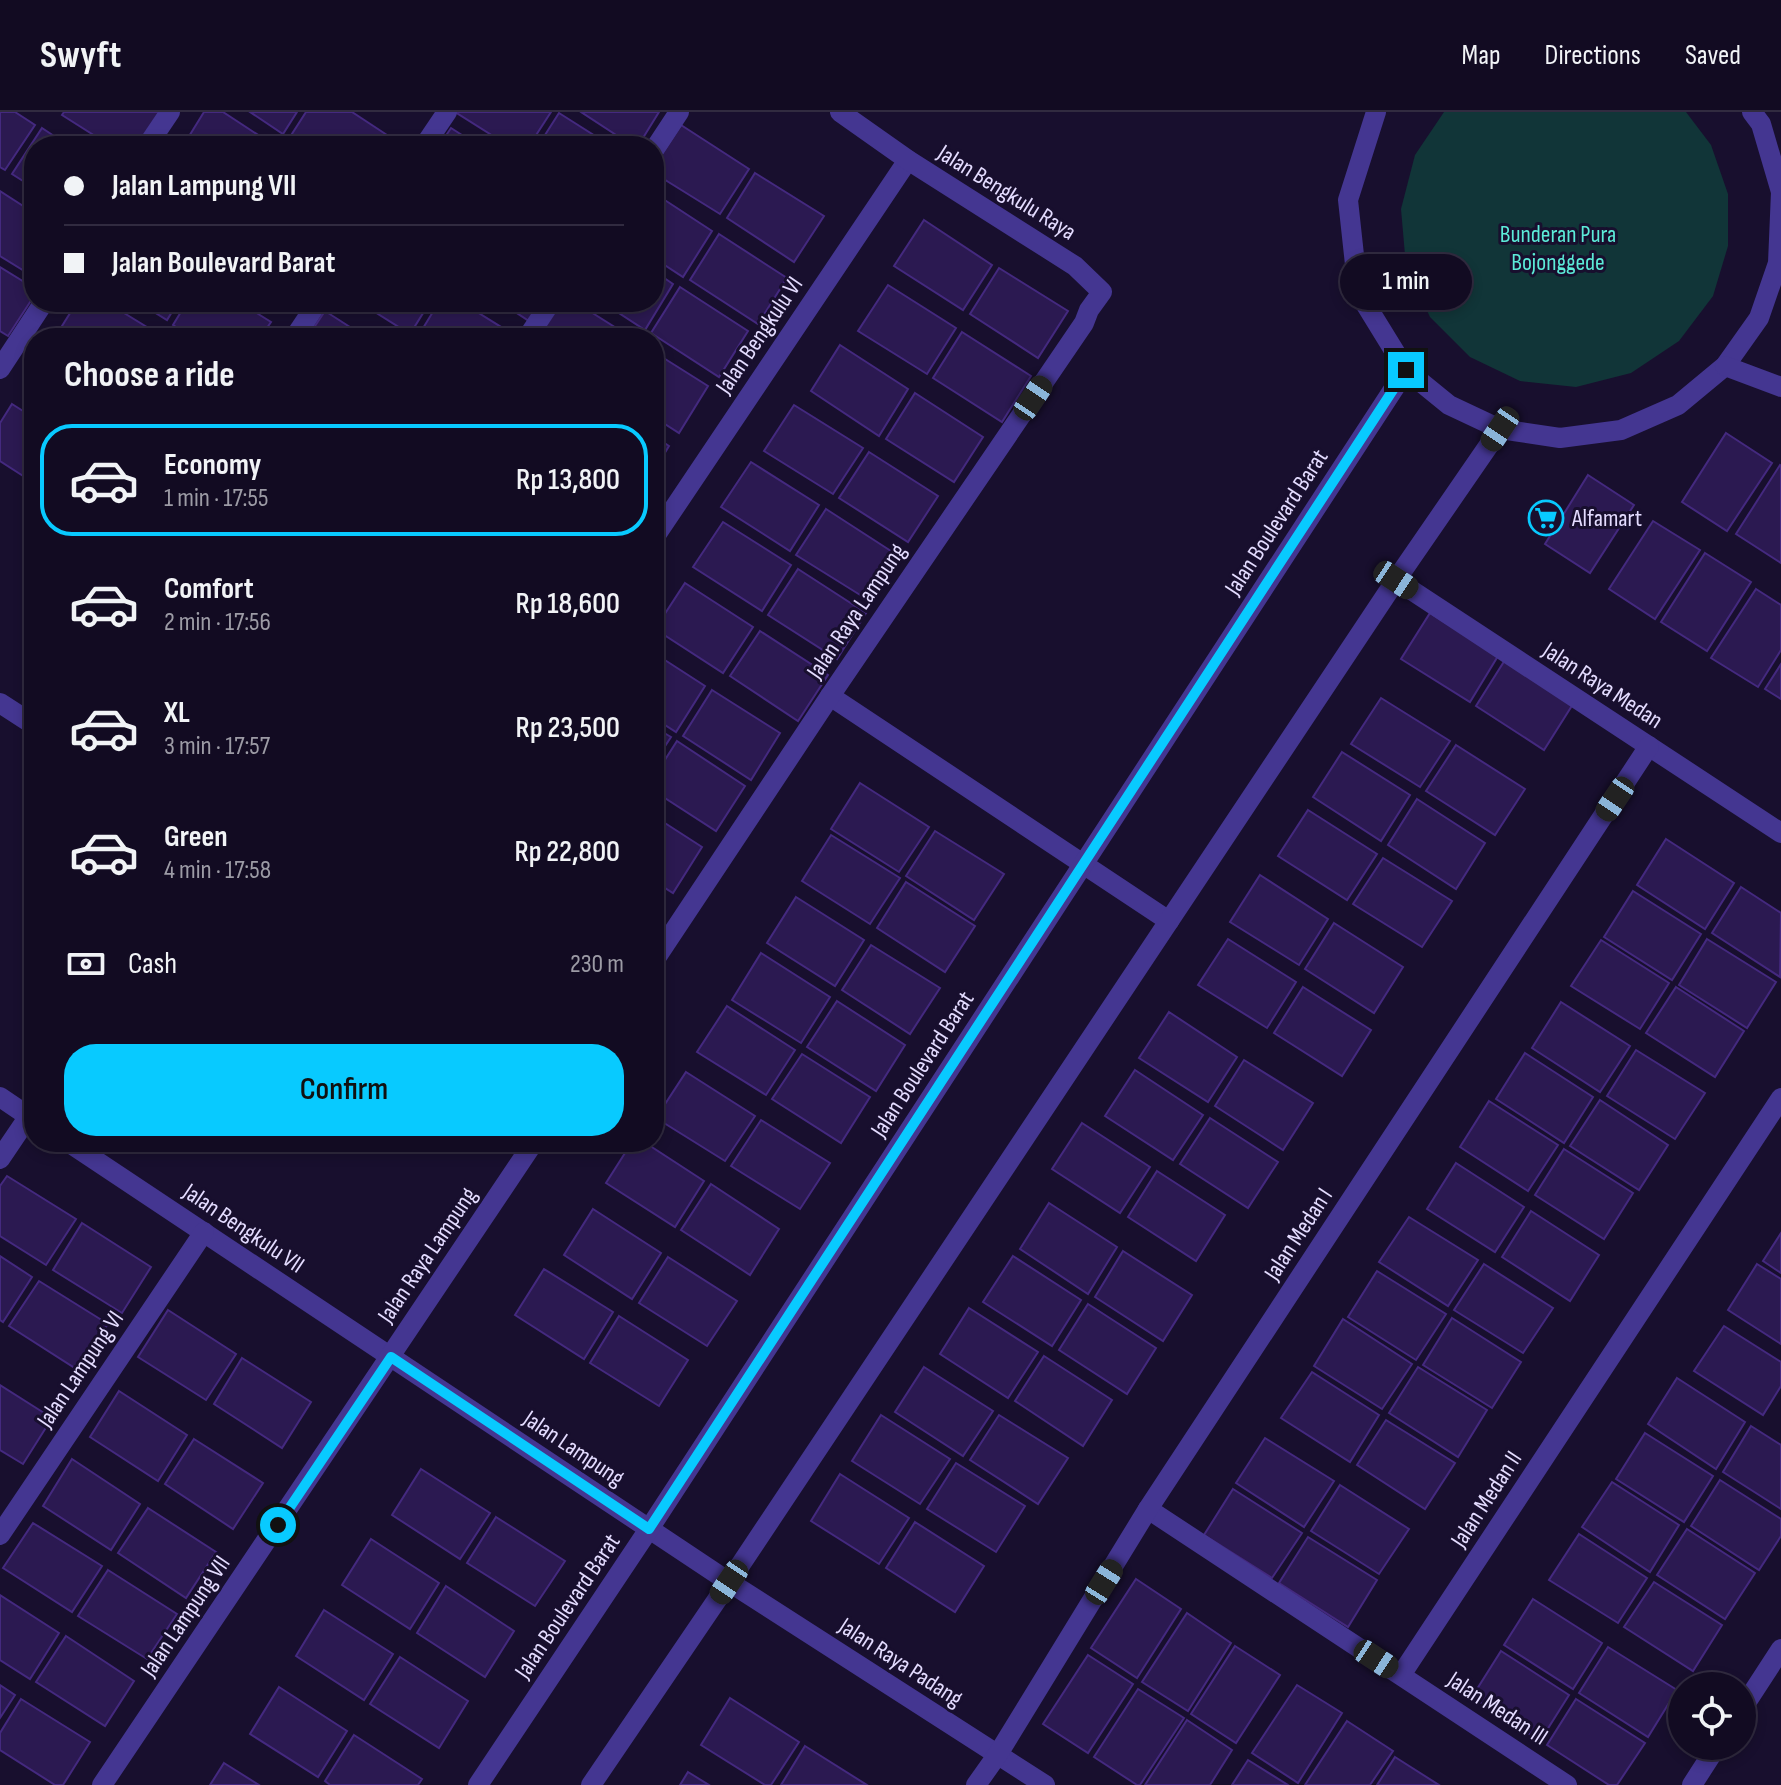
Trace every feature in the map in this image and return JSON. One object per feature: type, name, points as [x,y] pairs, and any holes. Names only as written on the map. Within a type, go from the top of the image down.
[{"type":"street","points":[[154,136],[170,112]]},
{"type":"street","points":[[431,136],[447,112]]},
{"type":"street","points":[[663,136],[679,112]]},
{"type":"street","name":"Jalan Bengkulu Raya","points":[[840,112],[908,160],[1075,266],[1102,292]]},
{"type":"street","points":[[1375,112],[1348,200],[1358,292],[1406,370],[1449,405],[1500,429],[1560,438],[1621,430],[1678,405],[1725,366],[1759,318],[1779,265],[1781,192],[1761,124],[1752,112]]},
{"type":"street","name":"Jalan Bengkulu VI","points":[[664,523],[908,160]]},
{"type":"street","name":"Jalan Raya Lampung","points":[[664,946],[1102,292]]},
{"type":"street","points":[[0,369],[24,332]]},
{"type":"street","points":[[1725,366],[1781,387]]},
{"type":"street","name":"Jalan Boulevard Barat","points":[[478,1785],[649,1529],[1406,370]]},
{"type":"street","points":[[591,1785],[1500,429]]},
{"type":"street","name":"Jalan Raya Medan","points":[[1396,580],[1781,833]]},
{"type":"street","points":[[830,696],[1169,921]]},
{"type":"street","points":[[0,703],[24,718]]},
{"type":"street","name":"Jalan Medan I","points":[[976,1785],[1148,1509],[1649,746]]},
{"type":"street","points":[[0,1097],[24,1113]]},
{"type":"street","name":"Jalan Medan II","points":[[1401,1675],[1781,1098]]},
{"type":"street","points":[[0,1159],[24,1128]]},
{"type":"street","name":"Jalan Bengkulu VII","points":[[83,1152],[391,1357]]},
{"type":"street","name":"Jalan Raya Lampung","points":[[391,1357],[527,1152]]},
{"type":"street","name":"Jalan Lampung VI","points":[[0,1535],[204,1232]]},
{"type":"street","name":"Jalan Lampung","points":[[391,1357],[729,1582]]},
{"type":"street","name":"Jalan Lampung VII","points":[[102,1785],[391,1357]]},
{"type":"street","points":[[1148,1509],[1401,1675]]},
{"type":"street","name":"Jalan Raya Padang","points":[[729,1582],[1045,1785]]},
{"type":"street","points":[[1756,1687],[1781,1649]]},
{"type":"street","name":"Jalan Medan III","points":[[1401,1675],[1567,1785]]},
{"type":"street","points":[[1692,1785],[1708,1760]]},
{"type":"green space","name":"Bunderan Pura Bojonggede","points":[[1444,112],[1686,112],[1711,145],[1728,194],[1728,246],[1713,296],[1679,341],[1631,373],[1576,387],[1520,381],[1470,357],[1430,317],[1406,266],[1401,209],[1415,155]]},
{"type":"building","points":[[0,112],[15,112],[35,125],[28,136],[24,136],[24,142],[5,170],[0,167]]},
{"type":"building","points":[[64,112],[160,112],[145,136],[95,136],[62,115]]},
{"type":"building","points":[[204,112],[223,112],[260,136],[189,136]]},
{"type":"building","points":[[250,112],[297,112],[283,134]]},
{"type":"building","points":[[306,112],[352,112],[387,135],[386,136],[291,136]]},
{"type":"building","points":[[455,112],[551,112],[535,136],[493,136]]},
{"type":"building","points":[[581,112],[659,112],[644,136],[618,136]]},
{"type":"building","points":[[559,113],[595,136],[544,136]]},
{"type":"building","points":[[681,125],[749,169],[720,214],[664,179],[664,151]]},
{"type":"building","points":[[42,128],[54,136],[37,136]]},
{"type":"building","points":[[451,128],[463,136],[446,136]]},
{"type":"building","points":[[24,156],[24,182],[12,174]]},
{"type":"building","points":[[755,173],[824,216],[794,262],[727,218]]},
{"type":"building","points":[[0,191],[24,207],[24,271],[0,256]]},
{"type":"building","points":[[664,200],[712,231],[683,277],[664,265]]},
{"type":"building","points":[[924,220],[992,265],[963,310],[894,266]]},
{"type":"building","points":[[719,234],[787,278],[758,324],[690,280]]},
{"type":"building","points":[[0,267],[24,282],[24,311],[8,336],[0,331]]},
{"type":"building","points":[[999,268],[1068,311],[1038,358],[970,314]]},
{"type":"building","points":[[664,278],[673,284],[664,299]]},
{"type":"building","points":[[888,285],[956,328],[927,374],[858,331]]},
{"type":"building","points":[[680,287],[748,331],[719,377],[664,341],[664,328],[654,328]]},
{"type":"building","points":[[71,312],[122,312],[148,328],[61,328]]},
{"type":"building","points":[[154,312],[172,312],[167,320]]},
{"type":"building","points":[[181,312],[255,312],[271,322],[267,328],[178,328],[173,325]]},
{"type":"building","points":[[327,312],[351,328],[314,328]]},
{"type":"building","points":[[375,312],[424,312],[414,328],[400,328]]},
{"type":"building","points":[[433,312],[477,312],[503,328],[423,328]]},
{"type":"building","points":[[515,312],[535,312],[529,321]]},
{"type":"building","points":[[554,312],[591,312],[616,328],[544,328]]},
{"type":"building","points":[[617,312],[656,312],[646,328]]},
{"type":"building","points":[[962,332],[1031,376],[1002,422],[933,378]]},
{"type":"building","points":[[840,345],[908,389],[879,436],[811,391]]},
{"type":"building","points":[[664,358],[708,386],[679,433],[664,423]]},
{"type":"building","points":[[915,393],[983,437],[954,482],[886,439]]},
{"type":"building","points":[[12,404],[24,412],[24,477],[0,461],[0,423]]},
{"type":"building","points":[[794,405],[863,448],[833,494],[764,451]]},
{"type":"building","points":[[1726,433],[1772,463],[1727,531],[1682,502]]},
{"type":"building","points":[[869,452],[938,496],[908,542],[839,498]]},
{"type":"building","points":[[751,462],[819,505],[790,551],[721,507]]},
{"type":"building","points":[[1781,466],[1781,563],[1736,534]]},
{"type":"building","points":[[1588,475],[1634,505],[1590,573],[1545,544]]},
{"type":"building","points":[[826,509],[894,553],[865,598],[796,555]]},
{"type":"building","points":[[1653,521],[1700,550],[1655,619],[1609,589]]},
{"type":"building","points":[[723,522],[791,565],[762,611],[693,567]]},
{"type":"building","points":[[1705,553],[1751,582],[1707,651],[1661,622]]},
{"type":"building","points":[[798,569],[866,613],[837,659],[768,615]]},
{"type":"building","points":[[685,583],[753,627],[723,673],[664,635],[664,615]]},
{"type":"building","points":[[1756,589],[1781,605],[1781,650],[1758,687],[1711,658]]},
{"type":"building","points":[[1430,613],[1498,656],[1470,702],[1401,659]]},
{"type":"building","points":[[760,631],[828,675],[798,721],[730,676]]},
{"type":"building","points":[[664,659],[705,686],[676,732],[664,724]]},
{"type":"building","points":[[1505,660],[1573,704],[1544,750],[1476,706]]},
{"type":"building","points":[[1781,664],[1781,699],[1765,689]]},
{"type":"building","points":[[712,690],[780,733],[751,780],[683,736]]},
{"type":"building","points":[[1381,698],[1450,741],[1420,787],[1351,744]]},
{"type":"building","points":[[664,733],[671,737],[664,748]]},
{"type":"building","points":[[677,741],[745,786],[716,831],[664,797],[664,761]]},
{"type":"building","points":[[1456,745],[1525,789],[1495,835],[1426,791]]},
{"type":"building","points":[[1342,752],[1410,795],[1381,841],[1313,797]]},
{"type":"building","points":[[860,783],[929,827],[899,872],[831,829]]},
{"type":"building","points":[[1417,799],[1485,843],[1456,889],[1388,845]]},
{"type":"building","points":[[1308,810],[1377,854],[1347,900],[1278,856]]},
{"type":"building","points":[[664,822],[702,847],[673,893],[664,887]]},
{"type":"building","points":[[935,831],[1004,874],[974,920],[906,876]]},
{"type":"building","points":[[831,835],[900,878],[870,924],[802,881]]},
{"type":"building","points":[[1666,839],[1734,883],[1705,929],[1637,885]]},
{"type":"building","points":[[1383,858],[1452,901],[1422,947],[1353,904]]},
{"type":"building","points":[[1260,875],[1328,919],[1299,965],[1230,922]]},
{"type":"building","points":[[906,882],[975,926],[945,972],[877,928]]},
{"type":"building","points":[[1741,887],[1781,913],[1780,977],[1712,933]]},
{"type":"building","points":[[1633,891],[1701,934],[1672,980],[1604,937]]},
{"type":"building","points":[[796,897],[864,940],[835,986],[767,943]]},
{"type":"building","points":[[1334,923],[1403,967],[1374,1013],[1305,969]]},
{"type":"building","points":[[1228,939],[1296,982],[1267,1028],[1198,985]]},
{"type":"building","points":[[1707,939],[1776,982],[1747,1028],[1679,985]]},
{"type":"building","points":[[1601,940],[1669,983],[1640,1029],[1571,986]]},
{"type":"building","points":[[871,945],[940,988],[910,1034],[842,990]]},
{"type":"building","points":[[761,953],[830,997],[801,1043],[732,1000]]},
{"type":"building","points":[[1303,987],[1371,1030],[1342,1076],[1274,1033]]},
{"type":"building","points":[[1676,987],[1744,1031],[1715,1077],[1646,1033]]},
{"type":"building","points":[[837,1001],[905,1045],[876,1091],[807,1047]]},
{"type":"building","points":[[1561,1002],[1630,1046],[1600,1092],[1532,1048]]},
{"type":"building","points":[[727,1006],[795,1050],[766,1095],[697,1052]]},
{"type":"building","points":[[1169,1012],[1237,1057],[1208,1102],[1139,1058]]},
{"type":"building","points":[[1636,1050],[1705,1093],[1675,1139],[1607,1096]]},
{"type":"building","points":[[1525,1053],[1593,1097],[1564,1143],[1496,1099]]},
{"type":"building","points":[[802,1054],[870,1097],[841,1143],[772,1099]]},
{"type":"building","points":[[1244,1060],[1313,1103],[1283,1150],[1215,1106]]},
{"type":"building","points":[[1135,1070],[1203,1115],[1173,1160],[1105,1116]]},
{"type":"building","points":[[686,1072],[755,1116],[725,1161],[664,1123],[664,1106]]},
{"type":"building","points":[[1600,1100],[1668,1145],[1639,1190],[1570,1146]]},
{"type":"building","points":[[1489,1101],[1558,1145],[1528,1191],[1460,1147]]},
{"type":"building","points":[[1210,1118],[1278,1162],[1248,1208],[1180,1164]]},
{"type":"building","points":[[761,1120],[830,1163],[800,1209],[731,1166]]},
{"type":"building","points":[[1082,1123],[1150,1167],[1120,1213],[1052,1169]]},
{"type":"building","points":[[1564,1149],[1633,1193],[1604,1239],[1535,1195]]},
{"type":"building","points":[[626,1152],[659,1152],[704,1181],[675,1227],[606,1183]]},
{"type":"building","points":[[1456,1163],[1524,1207],[1495,1252],[1427,1209]]},
{"type":"building","points":[[1157,1171],[1225,1215],[1196,1261],[1128,1217]]},
{"type":"building","points":[[7,1176],[76,1219],[46,1265],[0,1236],[0,1186]]},
{"type":"building","points":[[711,1184],[779,1229],[750,1275],[681,1230]]},
{"type":"building","points":[[1049,1203],[1117,1247],[1088,1294],[1020,1249]]},
{"type":"building","points":[[593,1209],[661,1253],[632,1299],[564,1255]]},
{"type":"building","points":[[1531,1211],[1599,1255],[1570,1301],[1502,1257]]},
{"type":"building","points":[[1409,1217],[1478,1260],[1448,1306],[1379,1262]]},
{"type":"building","points":[[82,1223],[151,1267],[122,1313],[53,1270]]},
{"type":"building","points":[[1781,1233],[1781,1273],[1763,1261]]},
{"type":"building","points":[[1123,1251],[1192,1295],[1163,1341],[1095,1297]]},
{"type":"building","points":[[0,1256],[32,1277],[3,1322],[0,1320]]},
{"type":"building","points":[[1013,1256],[1081,1300],[1052,1346],[983,1302]]},
{"type":"building","points":[[668,1257],[737,1301],[707,1346],[639,1303]]},
{"type":"building","points":[[1484,1264],[1553,1308],[1523,1353],[1454,1310]]},
{"type":"building","points":[[1757,1264],[1781,1279],[1781,1344],[1728,1310]]},
{"type":"building","points":[[544,1269],[613,1312],[584,1359],[515,1315]]},
{"type":"building","points":[[1377,1271],[1446,1314],[1416,1360],[1348,1317]]},
{"type":"building","points":[[39,1281],[108,1324],[78,1370],[9,1326]]},
{"type":"building","points":[[1088,1304],[1156,1348],[1127,1394],[1059,1350]]},
{"type":"building","points":[[969,1308],[1038,1352],[1008,1398],[940,1354]]},
{"type":"building","points":[[168,1310],[236,1354],[206,1400],[138,1357]]},
{"type":"building","points":[[619,1316],[688,1360],[659,1406],[590,1363]]},
{"type":"building","points":[[1452,1318],[1521,1362],[1492,1408],[1423,1365]]},
{"type":"building","points":[[1343,1319],[1412,1364],[1382,1409],[1314,1366]]},
{"type":"building","points":[[1724,1326],[1781,1362],[1781,1386],[1763,1415],[1694,1371]]},
{"type":"building","points":[[1044,1356],[1112,1400],[1083,1446],[1015,1401]]},
{"type":"building","points":[[242,1358],[311,1402],[282,1448],[214,1404]]},
{"type":"building","points":[[924,1367],[993,1411],[963,1456],[895,1412]]},
{"type":"building","points":[[1418,1367],[1487,1410],[1458,1457],[1389,1413]]},
{"type":"building","points":[[1312,1372],[1379,1415],[1350,1462],[1281,1418]]},
{"type":"building","points":[[1677,1378],[1745,1422],[1716,1469],[1648,1424]]},
{"type":"building","points":[[0,1385],[52,1418],[23,1464],[0,1450]]},
{"type":"building","points":[[119,1391],[187,1435],[158,1481],[90,1437]]},
{"type":"building","points":[[881,1415],[950,1459],[920,1504],[852,1461]]},
{"type":"building","points":[[999,1415],[1068,1458],[1038,1504],[970,1460]]},
{"type":"building","points":[[1386,1420],[1455,1463],[1425,1509],[1357,1465]]},
{"type":"building","points":[[1751,1426],[1781,1445],[1781,1509],[1723,1472]]},
{"type":"building","points":[[1645,1433],[1713,1476],[1684,1522],[1616,1479]]},
{"type":"building","points":[[1265,1438],[1334,1481],[1304,1527],[1236,1483]]},
{"type":"building","points":[[194,1439],[263,1483],[233,1529],[165,1484]]},
{"type":"building","points":[[72,1459],[140,1504],[111,1550],[43,1506]]},
{"type":"building","points":[[956,1463],[1025,1506],[996,1552],[927,1509]]},
{"type":"building","points":[[421,1469],[490,1513],[460,1559],[392,1515]]},
{"type":"building","points":[[840,1474],[909,1518],[879,1564],[811,1521]]},
{"type":"building","points":[[1720,1480],[1781,1519],[1781,1536],[1759,1570],[1691,1526]]},
{"type":"building","points":[[1612,1482],[1679,1525],[1650,1572],[1582,1527]]},
{"type":"building","points":[[1340,1485],[1409,1529],[1379,1574],[1311,1531]]},
{"type":"building","points":[[1233,1489],[1302,1533],[1272,1578],[1204,1535]]},
{"type":"building","points":[[148,1508],[216,1552],[186,1598],[118,1553]]},
{"type":"building","points":[[496,1517],[565,1561],[535,1606],[467,1563]]},
{"type":"building","points":[[915,1522],[984,1566],[955,1612],[886,1568]]},
{"type":"building","points":[[33,1523],[102,1566],[72,1612],[3,1568]]},
{"type":"building","points":[[1687,1529],[1755,1573],[1725,1619],[1657,1575]]},
{"type":"building","points":[[1579,1534],[1647,1578],[1618,1623],[1549,1580]]},
{"type":"building","points":[[1308,1537],[1377,1580],[1348,1627],[1279,1583]]},
{"type":"building","points":[[371,1539],[439,1583],[410,1629],[342,1585]]},
{"type":"building","points":[[108,1570],[177,1614],[147,1659],[78,1616]]},
{"type":"building","points":[[1136,1579],[1181,1609],[1137,1678],[1091,1648]]},
{"type":"building","points":[[1654,1582],[1722,1625],[1693,1671],[1624,1627]]},
{"type":"building","points":[[446,1586],[514,1631],[485,1677],[417,1633]]},
{"type":"building","points":[[0,1595],[59,1633],[30,1679],[0,1660]]},
{"type":"building","points":[[1533,1599],[1602,1643],[1573,1689],[1504,1645]]},
{"type":"building","points":[[324,1610],[393,1654],[364,1700],[296,1656]]},
{"type":"building","points":[[1187,1613],[1231,1643],[1188,1711],[1142,1682]]},
{"type":"building","points":[[66,1636],[134,1681],[105,1726],[36,1682]]},
{"type":"building","points":[[1235,1646],[1280,1675],[1236,1743],[1191,1714]]},
{"type":"building","points":[[1608,1647],[1668,1684],[1668,1705],[1648,1737],[1579,1693]]},
{"type":"building","points":[[1501,1651],[1569,1695],[1540,1741],[1472,1697]]},
{"type":"building","points":[[1088,1655],[1133,1684],[1088,1753],[1043,1724]]},
{"type":"building","points":[[400,1657],[468,1701],[439,1748],[370,1704]]},
{"type":"building","points":[[0,1685],[15,1695],[0,1718]]},
{"type":"building","points":[[1297,1685],[1342,1713],[1298,1783],[1252,1753]]},
{"type":"building","points":[[279,1687],[347,1731],[318,1777],[250,1734]]},
{"type":"building","points":[[1138,1689],[1184,1718],[1140,1785],[1094,1757]]},
{"type":"building","points":[[730,1698],[799,1742],[771,1785],[765,1785],[701,1745]]},
{"type":"building","points":[[21,1699],[90,1742],[63,1785],[55,1785],[0,1750],[0,1733]]},
{"type":"building","points":[[1576,1699],[1645,1743],[1617,1785],[1609,1785],[1547,1745]]},
{"type":"building","points":[[1187,1720],[1232,1750],[1210,1785],[1145,1785]]},
{"type":"building","points":[[1347,1721],[1393,1751],[1370,1785],[1305,1785]]},
{"type":"building","points":[[354,1735],[422,1779],[418,1785],[330,1785],[325,1781]]},
{"type":"building","points":[[805,1746],[867,1785],[781,1785]]},
{"type":"building","points":[[1395,1757],[1439,1785],[1377,1785]]},
{"type":"building","points":[[1248,1760],[1288,1785],[1232,1785]]},
{"type":"building","points":[[224,1763],[259,1785],[210,1785]]},
{"type":"building","points":[[688,1772],[709,1785],[680,1785]]},
{"type":"place","name":"Alfamart","points":[[1546,518]]},
{"type":"route","points":[[278,1525],[391,1357],[649,1529],[1406,370]]}]
